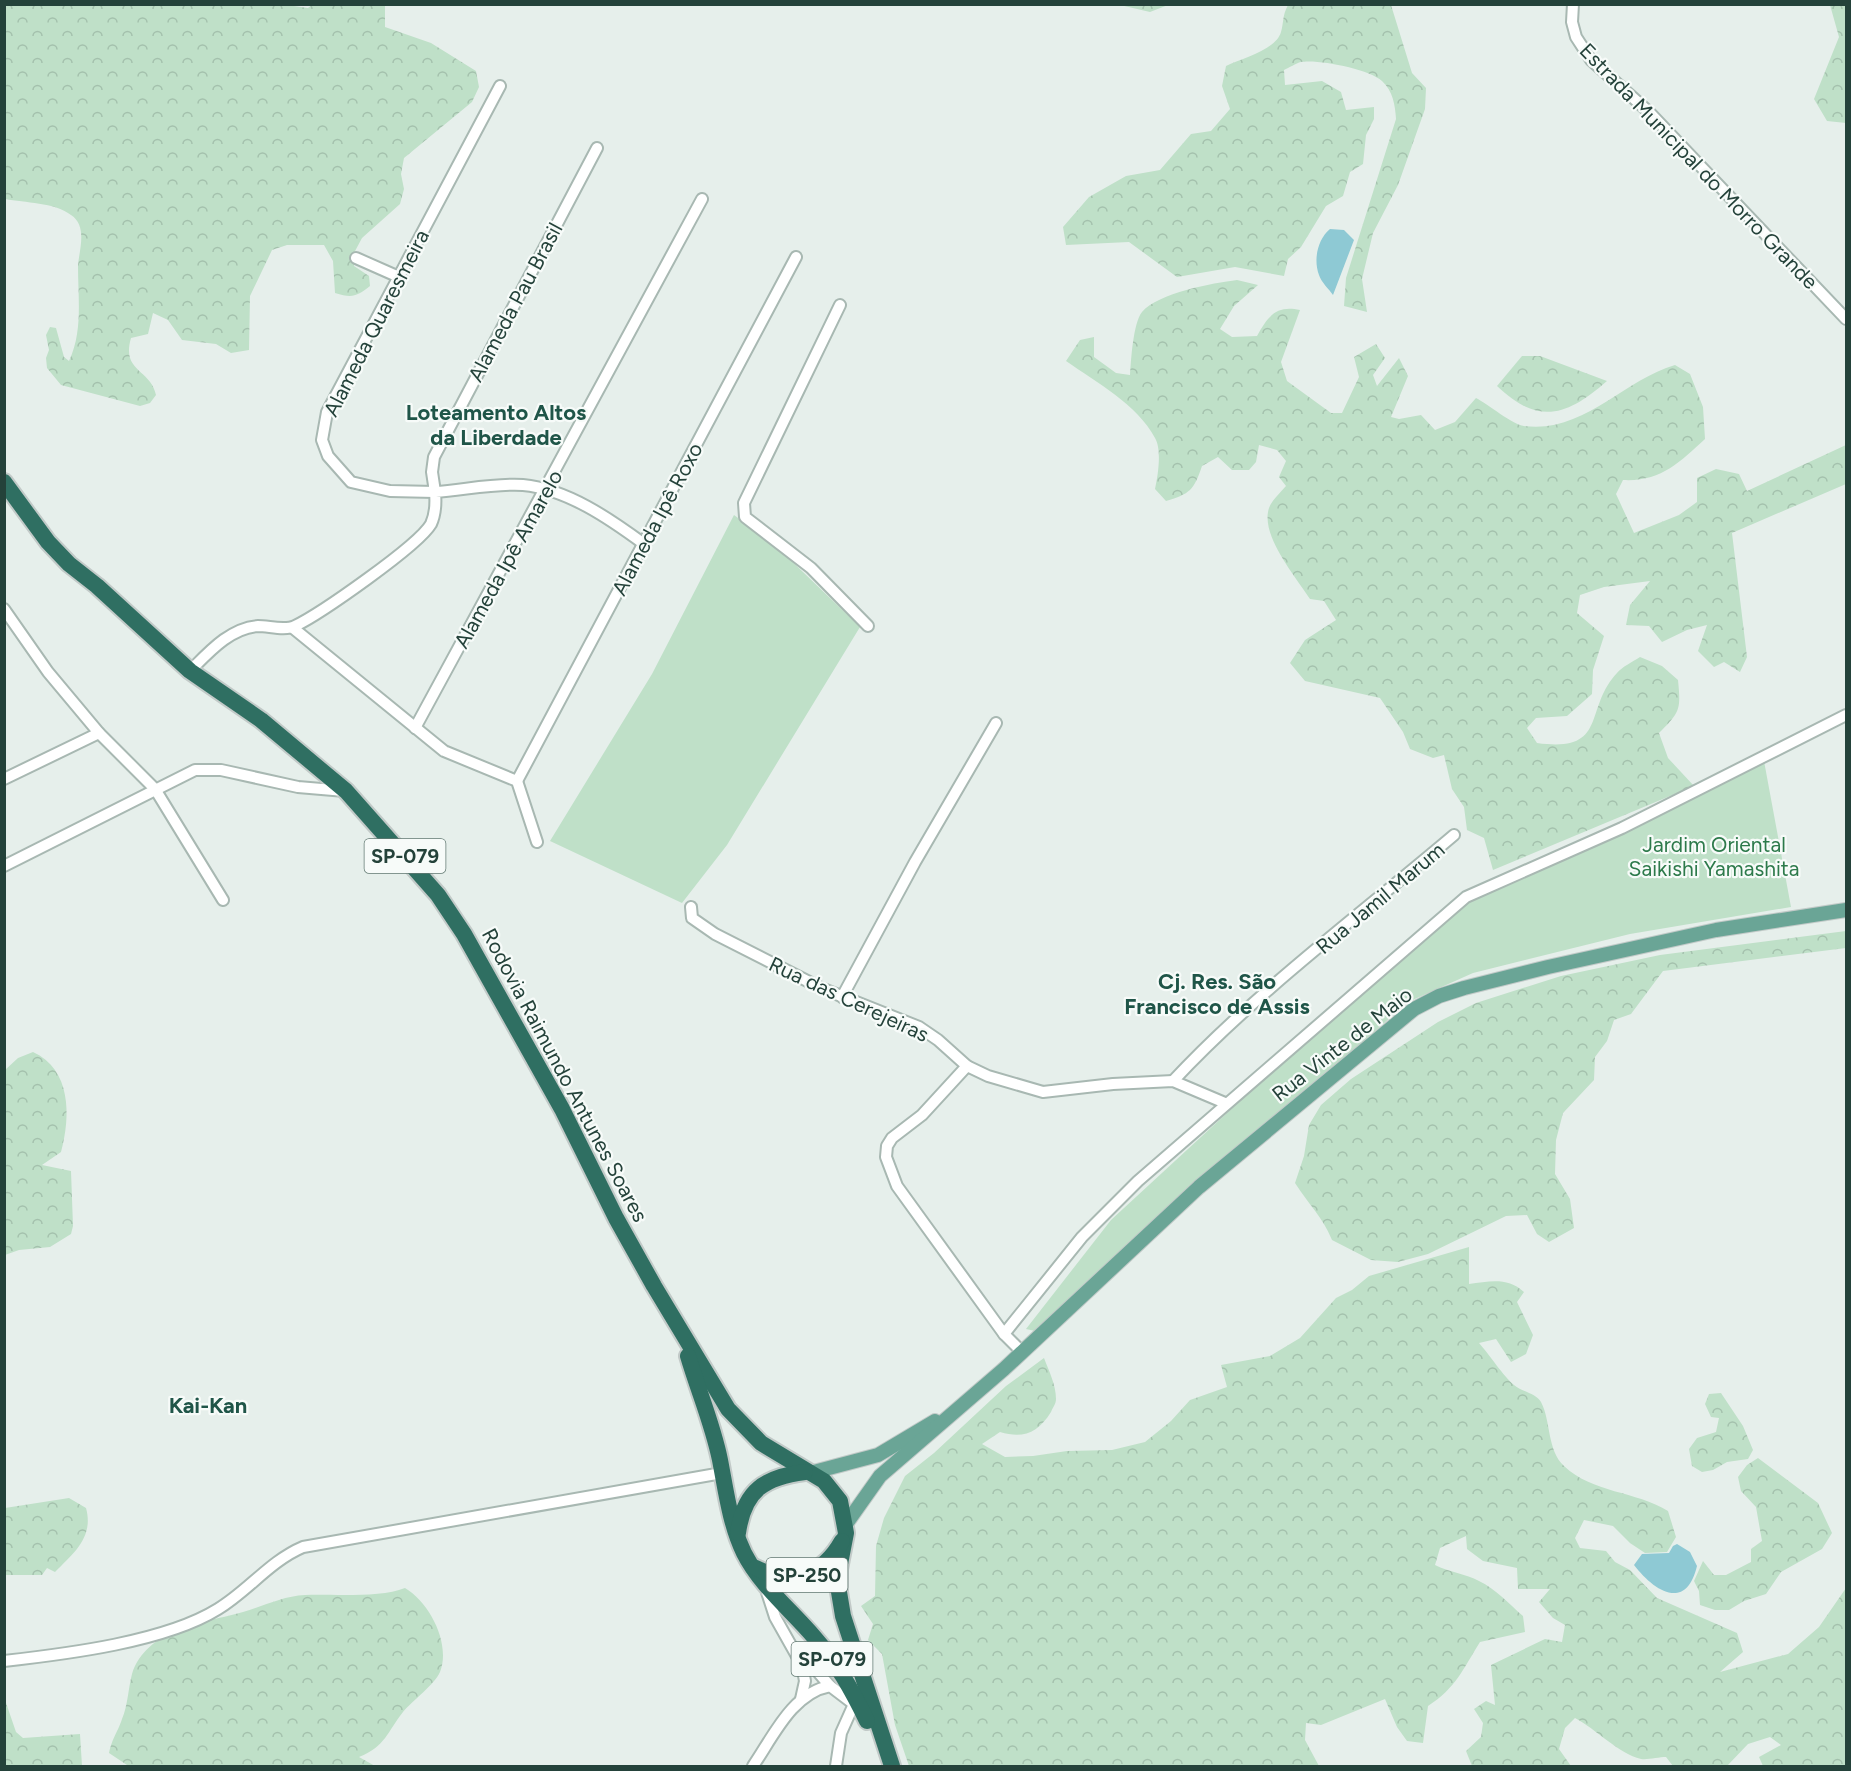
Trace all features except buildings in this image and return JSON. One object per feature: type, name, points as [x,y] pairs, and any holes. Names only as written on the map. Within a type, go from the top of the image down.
[{"type":"highway","name":"Rodovia Raimundo Antunes Soares","points":[[4,482],[48,542],[69,564],[97,586],[190,671],[261,720],[346,791],[420,872],[464,934],[562,1109],[616,1218],[680,1332]]},
{"type":"highway","name":"SP-079","points":[[680,1332],[728,1409],[743,1426],[761,1443],[832,1489],[842,1507],[846,1529],[839,1569],[839,1592],[843,1616],[890,1767]]},
{"type":"highway","name":"SP-079","points":[[680,1332],[711,1427],[737,1537],[752,1566],[845,1676],[890,1767]]},
{"type":"highway","name":"SP-250","points":[[737,1537],[742,1511],[759,1486],[776,1478],[808,1472]]},
{"type":"highway","name":"SP-250","points":[[752,1566],[772,1575],[802,1577],[828,1561],[846,1529]]},
{"type":"main road","name":"Rua Vinte de Maio","points":[[846,1529],[880,1476],[963,1406],[1199,1187],[1414,1009],[1439,996],[1548,967],[1716,930],[1846,910]]},
{"type":"main road","name":"Rua Vinte de Maio","points":[[808,1472],[878,1455],[963,1406]]},
{"type":"street","name":"Estrada Municipal do Morro Grande","points":[[1573,4],[1572,22],[1576,37],[1591,60],[1650,114],[1846,318]]},
{"type":"street","name":"Alameda Quaresmeira","points":[[500,87],[327,412],[322,440],[328,456],[351,482],[390,491],[435,492],[525,485],[546,490],[613,521],[644,544]]},
{"type":"street","name":"Alameda Pau Brasil","points":[[293,628],[352,591],[418,538],[430,524],[436,506],[432,472],[434,458],[597,148]]},
{"type":"street","name":"Alameda Ipê Amarelo","points":[[415,728],[702,199]]},
{"type":"street","name":"Alameda Ipê Roxo","points":[[517,781],[796,257]]},
{"type":"street","points":[[356,258],[399,277]]},
{"type":"street","points":[[840,305],[744,503],[744,510],[746,517],[811,568],[868,626]]},
{"type":"street","points":[[4,609],[48,672],[99,733],[155,789],[223,900]]},
{"type":"street","points":[[190,671],[217,643],[237,633],[256,626],[293,628],[444,751],[517,781],[537,842]]},
{"type":"street","points":[[1004,1334],[1097,1221],[1225,1103],[1466,897],[1622,828],[1846,715]]},
{"type":"street","points":[[842,996],[915,862],[996,723]]},
{"type":"street","points":[[4,780],[99,733]]},
{"type":"street","points":[[4,866],[195,770],[206,768],[298,787],[346,791]]},
{"type":"street","name":"Rua Jamil Marum","points":[[1173,1081],[1197,1055],[1265,995],[1454,835]]},
{"type":"street","name":"Rua das Cerejeiras","points":[[691,907],[692,918],[715,934],[842,996],[919,1027],[938,1040],[967,1066],[1019,1087],[1043,1092],[1113,1084],[1173,1081],[1225,1103]]},
{"type":"street","points":[[967,1066],[922,1115],[892,1138],[887,1146],[886,1157],[897,1186],[1004,1334],[1022,1352]]},
{"type":"street","points":[[4,1661],[59,1655],[128,1641],[195,1622],[249,1587],[286,1555],[303,1547],[722,1473]]},
{"type":"street","points":[[764,1581],[767,1599],[781,1631],[802,1665],[805,1681],[801,1699]]},
{"type":"street","points":[[781,1631],[830,1686],[858,1706],[841,1733],[836,1767]]},
{"type":"street","points":[[753,1767],[801,1699],[814,1690],[830,1686]]},
{"type":"green space","points":[[280,4],[308,8],[313,4],[385,5],[385,27],[431,43],[476,71],[479,87],[472,102],[404,158],[401,174],[404,189],[400,204],[362,238],[354,253],[354,266],[369,276],[370,286],[354,295],[346,296],[335,293],[333,261],[324,245],[287,245],[272,250],[250,296],[249,350],[231,353],[216,344],[182,340],[168,320],[153,313],[148,334],[131,338],[129,349],[133,364],[153,386],[156,395],[150,403],[140,406],[61,385],[47,368],[46,358],[49,350],[46,335],[50,327],[56,328],[64,357],[69,361],[78,326],[78,266],[81,232],[76,220],[64,211],[48,205],[5,199],[4,5]]},
{"type":"green space","points":[[1168,4],[1150,12],[1120,5]]},
{"type":"green space","points":[[1288,5],[1391,5],[1412,73],[1426,88],[1425,109],[1398,185],[1373,233],[1362,279],[1367,312],[1344,306],[1346,278],[1396,114],[1391,94],[1382,81],[1343,66],[1309,61],[1297,63],[1284,70],[1285,85],[1322,81],[1341,92],[1346,110],[1374,107],[1374,119],[1366,135],[1363,164],[1350,172],[1343,196],[1326,206],[1301,247],[1288,259],[1284,276],[1235,267],[1177,277],[1129,242],[1066,245],[1063,227],[1089,197],[1126,176],[1160,170],[1191,134],[1211,131],[1230,109],[1222,86],[1226,66],[1273,44],[1281,32]]},
{"type":"green space","points":[[1830,5],[1846,5],[1846,123],[1827,121],[1814,99],[1839,37]]},
{"type":"green space","points":[[1237,280],[1258,285],[1234,306],[1220,329],[1232,337],[1257,336],[1274,314],[1285,309],[1300,310],[1281,362],[1287,381],[1331,413],[1342,413],[1359,377],[1354,357],[1376,344],[1385,358],[1373,375],[1377,386],[1399,358],[1408,376],[1391,417],[1399,419],[1421,415],[1435,430],[1455,422],[1476,398],[1519,425],[1545,426],[1565,422],[1584,414],[1656,372],[1675,365],[1690,374],[1703,407],[1705,439],[1677,463],[1658,474],[1648,478],[1623,480],[1616,494],[1634,533],[1679,515],[1697,502],[1697,478],[1716,469],[1739,474],[1747,491],[1846,445],[1846,484],[1732,533],[1747,657],[1740,672],[1724,662],[1714,667],[1698,651],[1707,625],[1687,630],[1662,642],[1649,626],[1626,625],[1630,605],[1650,581],[1604,587],[1580,595],[1577,613],[1604,636],[1593,670],[1592,694],[1567,716],[1536,718],[1527,728],[1537,743],[1560,744],[1575,741],[1585,735],[1607,687],[1617,673],[1640,657],[1662,666],[1678,680],[1678,710],[1659,733],[1668,758],[1694,786],[1493,870],[1484,838],[1467,830],[1464,807],[1452,789],[1444,755],[1433,758],[1410,749],[1403,732],[1380,698],[1305,681],[1290,663],[1305,640],[1336,620],[1324,601],[1310,599],[1274,543],[1268,519],[1269,508],[1286,486],[1279,477],[1286,461],[1277,450],[1259,445],[1256,462],[1249,470],[1232,470],[1218,457],[1202,466],[1190,490],[1166,501],[1155,489],[1159,456],[1155,438],[1147,426],[1127,404],[1066,361],[1080,340],[1094,337],[1094,357],[1116,373],[1130,375],[1135,333],[1142,312],[1160,299],[1173,294],[1201,286]]},
{"type":"green space","points":[[1522,356],[1540,356],[1607,381],[1565,409],[1552,412],[1539,411],[1526,407],[1497,386]]},
{"type":"green space","points":[[734,515],[775,545],[860,627],[727,845],[682,903],[550,841],[652,674]]},
{"type":"green space","name":"Jardim Oriental Saikishi Yamashita","points":[[1764,761],[1791,907],[1630,934],[1473,973],[1408,1002],[1035,1331],[1026,1329],[1111,1220],[1240,1101],[1398,964],[1466,899]]},
{"type":"green space","points":[[1846,931],[1846,948],[1663,971],[1631,1014],[1614,1020],[1607,1041],[1595,1057],[1594,1080],[1563,1113],[1556,1140],[1555,1174],[1570,1199],[1574,1228],[1549,1242],[1537,1234],[1527,1215],[1506,1216],[1428,1254],[1398,1262],[1371,1260],[1332,1240],[1320,1217],[1295,1183],[1304,1156],[1309,1125],[1321,1105],[1351,1079],[1438,1022],[1476,1003],[1561,976],[1660,955]]},
{"type":"green space","points":[[33,1052],[46,1060],[55,1070],[65,1095],[66,1124],[61,1152],[42,1165],[71,1171],[73,1226],[71,1234],[50,1247],[19,1250],[5,1255],[5,1070],[18,1058]]},
{"type":"green space","points":[[1469,1247],[1469,1284],[1505,1282],[1524,1292],[1517,1302],[1533,1335],[1526,1354],[1511,1362],[1496,1339],[1479,1343],[1510,1381],[1541,1402],[1552,1444],[1559,1459],[1575,1475],[1588,1482],[1642,1499],[1668,1511],[1676,1537],[1667,1552],[1645,1553],[1630,1543],[1613,1526],[1584,1520],[1575,1538],[1580,1548],[1606,1551],[1615,1562],[1630,1570],[1657,1598],[1737,1633],[1743,1652],[1720,1672],[1788,1654],[1819,1627],[1846,1588],[1846,1766],[1763,1766],[1759,1757],[1781,1745],[1770,1737],[1748,1744],[1727,1766],[1673,1766],[1666,1757],[1641,1759],[1624,1752],[1575,1718],[1565,1728],[1559,1749],[1571,1766],[1472,1766],[1466,1751],[1481,1737],[1483,1723],[1474,1709],[1486,1701],[1495,1705],[1491,1665],[1545,1639],[1562,1642],[1565,1625],[1553,1618],[1539,1602],[1550,1589],[1518,1589],[1517,1568],[1483,1561],[1467,1549],[1466,1536],[1440,1548],[1435,1565],[1474,1579],[1491,1588],[1523,1616],[1525,1632],[1480,1642],[1452,1685],[1428,1706],[1423,1743],[1407,1741],[1397,1727],[1385,1699],[1321,1725],[1306,1723],[1305,1740],[1319,1766],[909,1766],[895,1725],[882,1654],[868,1640],[873,1624],[861,1606],[875,1596],[876,1546],[884,1518],[905,1476],[934,1453],[1006,1386],[1044,1358],[1056,1394],[1054,1405],[1046,1419],[1029,1433],[1016,1435],[1000,1432],[982,1444],[1005,1457],[1067,1451],[1112,1450],[1145,1442],[1171,1421],[1190,1400],[1227,1387],[1221,1365],[1270,1356],[1300,1338],[1336,1298],[1352,1290],[1369,1276]]},
{"type":"green space","points":[[1721,1393],[1743,1426],[1753,1450],[1748,1459],[1727,1462],[1713,1470],[1702,1472],[1692,1466],[1689,1449],[1697,1438],[1716,1432],[1719,1418],[1711,1417],[1705,1404],[1709,1394]]},
{"type":"green space","points":[[1758,1458],[1818,1503],[1832,1533],[1822,1549],[1781,1572],[1766,1594],[1744,1601],[1729,1610],[1715,1610],[1700,1605],[1699,1591],[1694,1581],[1703,1561],[1714,1575],[1726,1575],[1751,1562],[1751,1549],[1762,1541],[1756,1507],[1741,1491],[1738,1477],[1747,1465]]},
{"type":"green space","points":[[69,1498],[86,1508],[87,1528],[81,1544],[55,1572],[47,1568],[42,1575],[5,1575],[5,1508]]},
{"type":"green space","points":[[405,1588],[423,1604],[436,1625],[443,1649],[443,1661],[437,1677],[403,1712],[381,1743],[359,1757],[375,1766],[134,1766],[127,1765],[109,1753],[124,1714],[132,1674],[139,1659],[150,1646],[163,1637],[195,1624],[289,1597],[383,1593]]},
{"type":"green space","points":[[4,1697],[16,1732],[23,1738],[80,1734],[82,1766],[5,1766]]},
{"type":"water","points":[[1330,229],[1344,230],[1354,240],[1333,295],[1320,278],[1316,262],[1322,238]]},
{"type":"water","points":[[1677,1544],[1690,1552],[1697,1566],[1692,1580],[1685,1589],[1678,1593],[1660,1589],[1634,1565],[1642,1554],[1669,1553]]},
{"type":"district","name":"Loteamento Altos da Liberdade","points":[[496,425]]},
{"type":"district","name":"Cj. Res. São Francisco de Assis","points":[[1217,994]]},
{"type":"district","name":"Kai-Kan","points":[[208,1405]]}]
